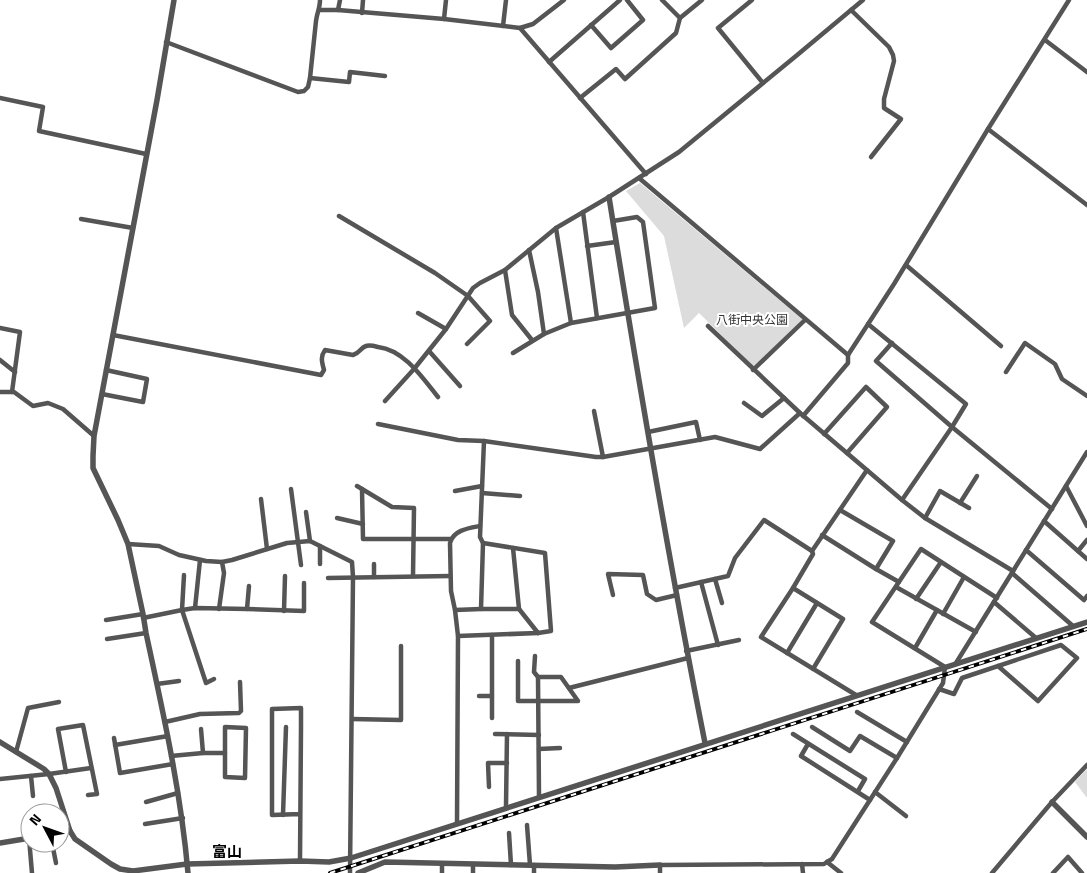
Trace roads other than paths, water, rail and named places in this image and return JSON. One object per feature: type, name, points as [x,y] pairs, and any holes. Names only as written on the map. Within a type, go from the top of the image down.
[{"type":"street","points":[[174,0],[94,436],[93,468],[128,544],[183,818],[188,873]]},
{"type":"street","points":[[166,42],[298,92],[304,91],[308,87],[310,78],[320,0]]},
{"type":"street","points":[[338,10],[340,0]]},
{"type":"street","points":[[362,13],[363,0]]},
{"type":"street","points":[[444,19],[446,0]]},
{"type":"street","points":[[503,26],[506,0]]},
{"type":"street","points":[[320,10],[444,19],[520,28],[533,24],[564,0]]},
{"type":"street","points":[[549,62],[620,0]]},
{"type":"street","points":[[591,25],[611,48],[643,20],[626,0]]},
{"type":"street","points":[[662,0],[680,18]]},
{"type":"street","points":[[580,98],[616,69],[625,79],[676,33],[680,18],[700,0]]},
{"type":"street","points":[[752,0],[718,28],[763,82]]},
{"type":"street","points":[[385,401],[429,351],[473,288],[505,270],[556,228],[680,152],[863,0]]},
{"type":"street","points":[[378,424],[458,440],[484,441],[596,457],[715,437],[760,449],[801,414],[848,363],[848,355],[906,265],[1069,0]]},
{"type":"street","points":[[851,10],[889,47],[894,61],[883,104],[884,108],[901,119],[871,157]]},
{"type":"street","points":[[520,28],[646,174]]},
{"type":"street","points":[[1044,40],[1087,72]]},
{"type":"street","points":[[310,78],[349,82],[350,72],[385,76]]},
{"type":"street","points":[[0,98],[43,106],[39,131],[146,154]]},
{"type":"street","points":[[988,129],[1087,205]]},
{"type":"street","points":[[639,178],[848,355]]},
{"type":"street","points":[[609,197],[687,655],[705,743]]},
{"type":"street","points":[[583,212],[597,318]]},
{"type":"street","points":[[340,216],[435,273],[468,296],[490,321],[466,344]]},
{"type":"street","points":[[513,353],[532,340],[571,323],[656,308],[643,222],[637,217],[613,221]]},
{"type":"street","points":[[81,219],[133,228]]},
{"type":"street","points":[[556,228],[571,323]]},
{"type":"street","points":[[587,246],[616,242]]},
{"type":"street","points":[[529,250],[544,334]]},
{"type":"street","points":[[906,265],[1001,346]]},
{"type":"street","points":[[505,270],[512,315],[532,340]]},
{"type":"street","points":[[418,313],[446,329]]},
{"type":"street","points":[[753,370],[805,320]]},
{"type":"street","points":[[868,324],[966,404],[902,500]]},
{"type":"street","points":[[708,326],[801,414],[902,500],[925,518],[1013,572],[1073,626]]},
{"type":"street","points":[[0,328],[20,332],[12,392]]},
{"type":"street","points":[[113,335],[321,375],[324,370],[321,358],[325,350],[353,355],[360,352],[364,347],[387,348],[414,369],[438,397]]},
{"type":"street","points":[[892,343],[876,361],[952,427],[1052,509]]},
{"type":"street","points":[[1006,372],[1025,343],[1054,364],[1062,380],[1087,396]]},
{"type":"street","points":[[429,351],[460,386]]},
{"type":"street","points":[[0,360],[15,372]]},
{"type":"street","points":[[102,394],[143,402],[148,378],[106,370]]},
{"type":"street","points":[[824,434],[866,387],[887,407],[847,453]]},
{"type":"street","points":[[0,392],[14,392],[33,406],[48,403],[63,409],[94,436]]},
{"type":"street","points":[[744,402],[762,416],[784,398]]},
{"type":"street","points":[[594,411],[604,457]]},
{"type":"street","points":[[648,432],[696,422],[700,440]]},
{"type":"street","points":[[481,609],[483,543],[480,537],[480,526],[484,441]]},
{"type":"street","points":[[956,663],[1087,454]]},
{"type":"street","points":[[856,695],[761,637],[814,554],[812,551],[822,535],[867,470]]},
{"type":"street","points":[[960,503],[977,476]]},
{"type":"street","points":[[455,491],[482,486]]},
{"type":"street","points":[[1066,486],[1087,526]]},
{"type":"street","points":[[413,576],[415,539],[414,508],[392,507],[360,487],[363,539],[415,539],[451,539]]},
{"type":"street","points":[[291,489],[301,565]]},
{"type":"street","points":[[925,518],[940,491],[969,508]]},
{"type":"street","points":[[482,493],[520,496]]},
{"type":"street","points":[[261,499],[267,549]]},
{"type":"street","points":[[840,510],[893,541],[876,569]]},
{"type":"street","points":[[306,512],[310,541]]},
{"type":"street","points":[[337,518],[363,524]]},
{"type":"street","points":[[676,588],[728,576],[735,558],[764,520],[812,551]]},
{"type":"street","points":[[1044,521],[1087,559]]},
{"type":"street","points":[[457,823],[458,636],[451,591],[451,539],[464,529],[480,526]]},
{"type":"street","points":[[822,535],[899,582]]},
{"type":"street","points":[[1078,551],[1087,540]]},
{"type":"street","points":[[128,544],[160,546],[179,555],[206,561],[222,562],[287,543],[310,541],[352,562],[354,577],[350,873]]},
{"type":"street","points":[[458,636],[538,634],[551,631],[545,552],[483,543]]},
{"type":"street","points":[[320,546],[320,564]]},
{"type":"street","points":[[513,548],[519,610],[538,634]]},
{"type":"street","points":[[945,666],[872,622],[921,549],[995,600],[1036,638]]},
{"type":"street","points":[[1026,550],[1084,600],[1087,596]]},
{"type":"street","points":[[195,608],[200,560]]},
{"type":"street","points":[[219,609],[224,573],[222,562]]},
{"type":"street","points":[[916,599],[941,562]]},
{"type":"street","points":[[374,564],[374,577]]},
{"type":"street","points":[[613,595],[608,574],[643,575],[647,594],[656,600],[677,595]]},
{"type":"street","points":[[184,575],[182,610],[206,683],[214,679]]},
{"type":"street","points":[[284,611],[285,576]]},
{"type":"street","points":[[328,578],[450,576]]},
{"type":"street","points":[[943,614],[964,577]]},
{"type":"street","points":[[715,578],[722,603]]},
{"type":"street","points":[[701,582],[718,645]]},
{"type":"street","points":[[106,620],[195,608],[304,611],[304,583]]},
{"type":"street","points":[[247,609],[248,586]]},
{"type":"street","points":[[793,588],[843,619],[813,669]]},
{"type":"street","points":[[896,588],[976,632]]},
{"type":"street","points":[[787,653],[817,603]]},
{"type":"street","points":[[455,610],[519,610]]},
{"type":"street","points":[[915,648],[937,610]]},
{"type":"street","points":[[70,832],[75,839],[120,871],[187,864],[329,862],[350,858],[1087,622]]},
{"type":"street","points":[[107,639],[146,633]]},
{"type":"street","points":[[492,635],[492,718]]},
{"type":"street","points":[[568,688],[739,640]]},
{"type":"street","points":[[939,690],[954,694],[962,678],[998,666],[1061,645],[1076,658],[1038,701],[998,666]]},
{"type":"street","points":[[352,719],[401,720],[401,646]]},
{"type":"street","points":[[534,656],[534,672],[538,677],[540,796]]},
{"type":"street","points":[[518,661],[518,701],[578,701],[561,677],[538,677]]},
{"type":"street","points":[[358,873],[385,862],[532,865],[615,870],[660,865],[824,864],[832,858],[939,690],[943,683],[945,666]]},
{"type":"street","points":[[157,684],[179,680]]},
{"type":"street","points":[[165,722],[200,714],[239,713],[242,711],[240,682]]},
{"type":"street","points":[[479,696],[492,696]]},
{"type":"street","points":[[16,752],[28,708],[59,702]]},
{"type":"street","points":[[300,814],[272,815],[272,709],[301,708],[300,861]]},
{"type":"street","points":[[858,712],[907,742]]},
{"type":"street","points":[[66,772],[58,729],[83,725],[96,794],[88,795]]},
{"type":"street","points":[[225,727],[246,728],[246,778],[225,777],[225,753],[225,727]]},
{"type":"street","points":[[283,815],[286,727]]},
{"type":"street","points":[[812,727],[850,751],[860,736],[897,758]]},
{"type":"street","points":[[201,729],[203,753]]},
{"type":"street","points":[[495,734],[539,735]]},
{"type":"street","points":[[506,807],[507,734]]},
{"type":"street","points":[[792,734],[865,780],[858,791]]},
{"type":"street","points":[[115,745],[168,736]]},
{"type":"street","points":[[114,738],[120,773],[173,764]]},
{"type":"street","points":[[0,742],[49,774],[61,803]]},
{"type":"street","points":[[808,744],[802,756],[870,800]]},
{"type":"street","points":[[539,749],[560,748]]},
{"type":"street","points":[[171,756],[225,753]]},
{"type":"street","points":[[489,787],[488,762],[507,764]]},
{"type":"street","points":[[992,873],[1052,802],[1087,765]]},
{"type":"street","points":[[0,779],[91,768]]},
{"type":"street","points":[[30,776],[33,796]]},
{"type":"street","points":[[875,792],[906,816]]},
{"type":"street","points":[[146,802],[178,793]]},
{"type":"street","points":[[1052,802],[1087,837]]},
{"type":"street","points":[[145,824],[183,818]]},
{"type":"street","points":[[527,825],[534,873]]},
{"type":"street","points":[[509,833],[510,865]]},
{"type":"street","points":[[0,843],[20,840]]},
{"type":"street","points":[[31,853],[32,873]]},
{"type":"street","points":[[54,853],[56,863]]},
{"type":"street","points":[[1054,873],[1068,857],[1082,873]]},
{"type":"street","points":[[828,862],[840,873]]},
{"type":"street","points":[[442,864],[442,873]]},
{"type":"street","points":[[473,864],[473,873]]},
{"type":"street","points":[[802,864],[803,873]]},
{"type":"street","points":[[660,865],[660,873]]},
{"type":"railway","points":[[330,873],[1087,629]]},
{"type":"district","name":"富山","points":[[227,852]]},
{"type":"park label","name":"八街中央公園","points":[[752,320]]}]
